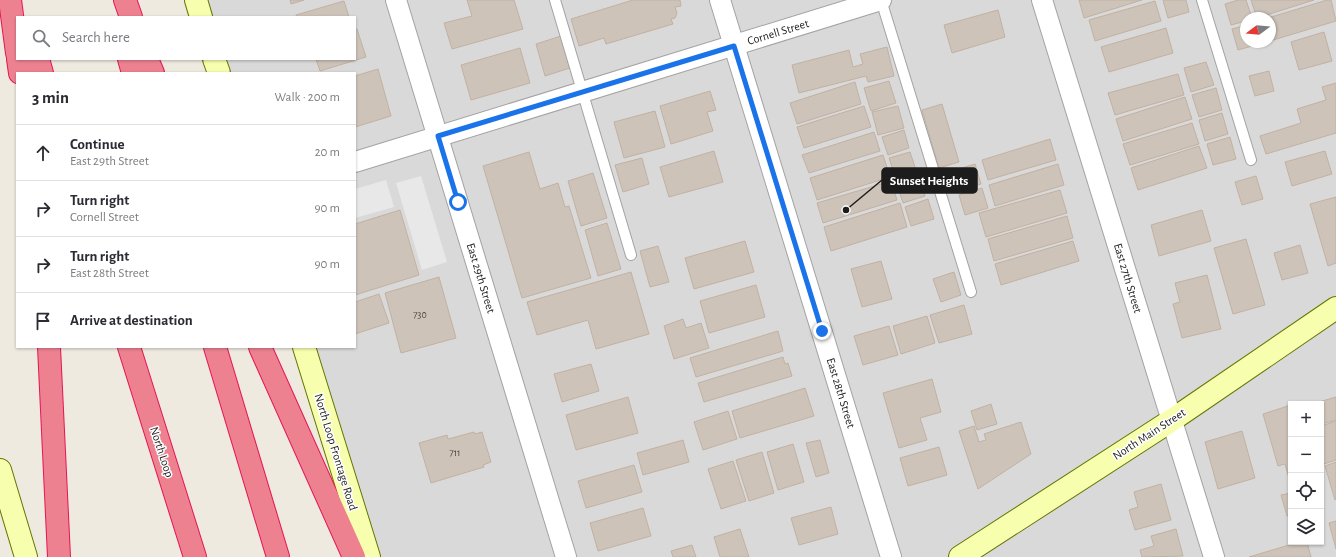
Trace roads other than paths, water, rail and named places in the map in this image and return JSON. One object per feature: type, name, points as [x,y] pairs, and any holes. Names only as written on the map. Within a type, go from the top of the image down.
[{"type":"highway","points":[[10,0],[16,45]]},
{"type":"highway","points":[[19,0],[24,16]]},
{"type":"highway","points":[[112,0],[117,16]]},
{"type":"highway","points":[[125,0],[131,16]]},
{"type":"highway","points":[[18,60],[20,72]]},
{"type":"highway","points":[[38,60],[42,72]]},
{"type":"highway","points":[[129,60],[133,72]]},
{"type":"highway","points":[[147,60],[153,72]]},
{"type":"highway","points":[[49,348],[59,557]]},
{"type":"highway","name":"North Loop","points":[[129,348],[195,557]]},
{"type":"highway","points":[[215,348],[278,557]]},
{"type":"highway","points":[[260,348],[354,557]]},
{"type":"main road","points":[[196,0],[201,16]]},
{"type":"main road","points":[[214,60],[219,72]]},
{"type":"main road","name":"North Main Street","points":[[960,557],[1172,420],[1336,308]]},
{"type":"main road","name":"North Loop Frontage Road","points":[[304,348],[369,557]]},
{"type":"main road","points":[[0,470],[26,557]]},
{"type":"street","name":"East 29th Street","points":[[396,0],[566,557]]},
{"type":"street","name":"East 28th Street","points":[[720,0],[891,557]]},
{"type":"street","name":"Cornell Street","points":[[356,162],[881,0]]},
{"type":"street","name":"East 27th Street","points":[[1042,0],[1214,557]]},
{"type":"lane","points":[[555,0],[631,255]]},
{"type":"lane","points":[[881,0],[971,292]]},
{"type":"lane","points":[[1202,0],[1251,160]]},
{"type":"place","name":"Sunset Heights","points":[[846,210]]}]
